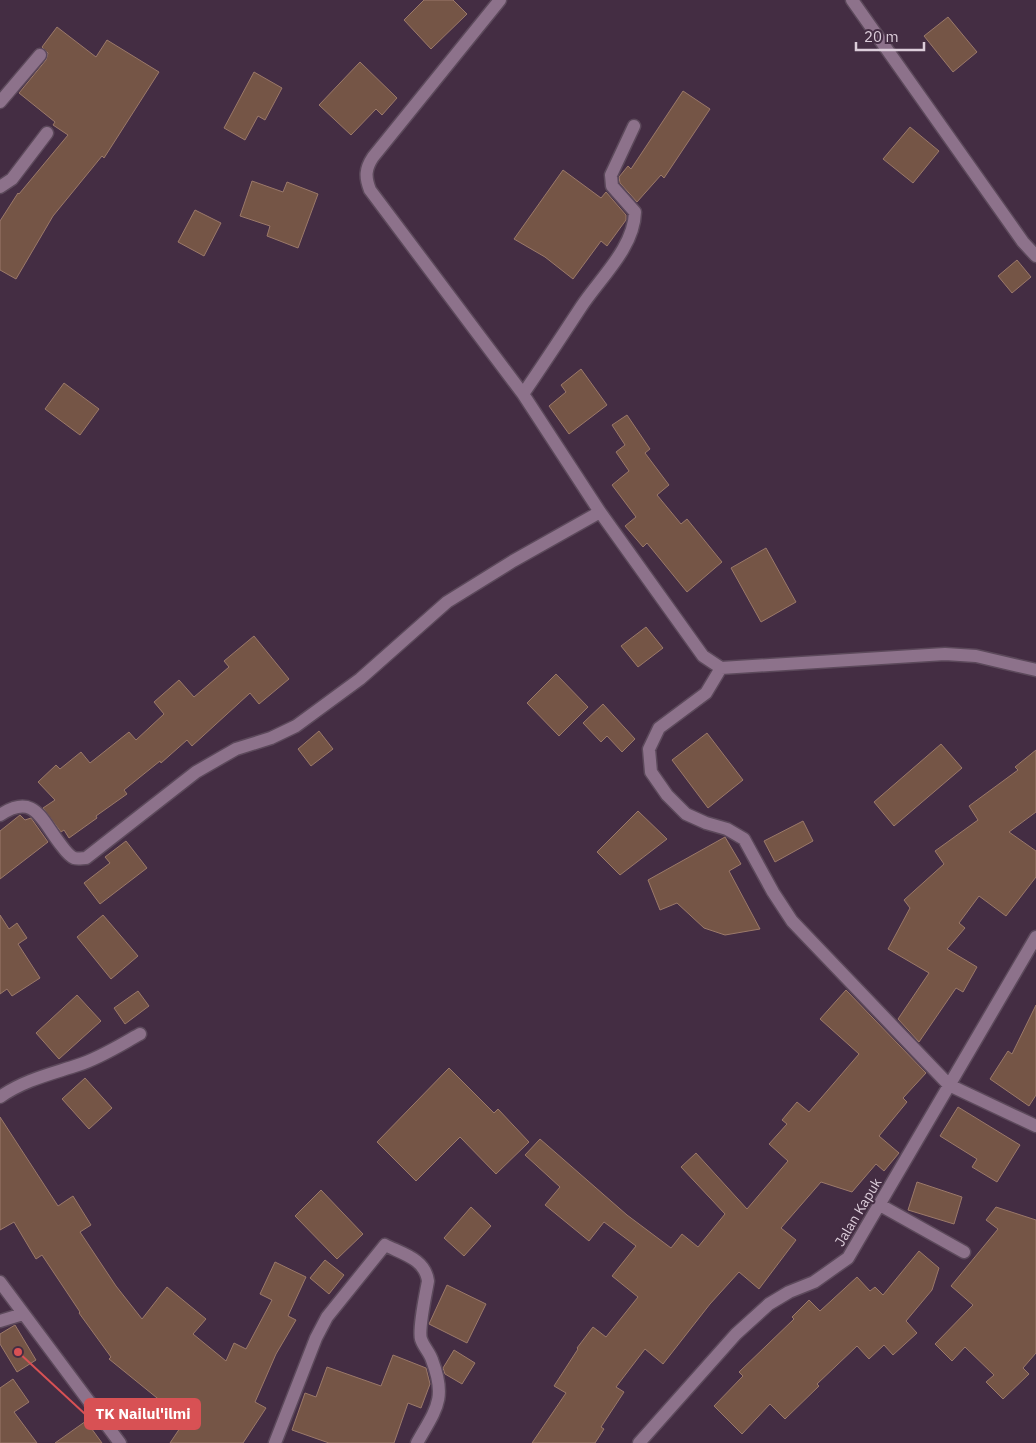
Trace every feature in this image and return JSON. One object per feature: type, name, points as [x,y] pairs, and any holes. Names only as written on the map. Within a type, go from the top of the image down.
[{"type":"street","points":[[500,0],[372,157],[367,166],[365,178],[379,204],[524,394],[600,512],[703,656],[721,668],[945,654],[976,656],[1036,670]]},
{"type":"street","points":[[852,0],[949,140],[1023,242],[1036,256]]},
{"type":"street","points":[[0,102],[40,55]]},
{"type":"street","points":[[524,394],[590,293],[620,254],[634,226],[635,212],[612,186],[611,174],[634,126]]},
{"type":"street","points":[[0,187],[12,179],[47,133]]},
{"type":"street","points":[[0,815],[14,806],[21,805],[32,809],[66,852],[75,858],[86,858],[196,772],[236,749],[271,738],[296,726],[360,679],[447,602],[513,561],[600,512]]},
{"type":"street","points":[[721,668],[706,693],[659,728],[649,749],[651,772],[667,796],[686,814],[706,824],[727,829],[744,839],[773,892],[792,921],[949,1085],[1036,1126]]},
{"type":"street","name":"Jalan Kapuk","points":[[639,1443],[736,1334],[769,1304],[789,1292],[814,1282],[848,1258],[1036,938]]},
{"type":"street","points":[[0,1097],[49,1072],[79,1065],[106,1053],[140,1034]]},
{"type":"street","points":[[880,1205],[964,1252]]},
{"type":"street","points":[[275,1443],[316,1338],[327,1317],[385,1245],[421,1262],[427,1272],[428,1282],[421,1339],[439,1378],[441,1391],[434,1410],[417,1443]]},
{"type":"street","points":[[0,1282],[120,1443]]},
{"type":"street","points":[[0,1320],[23,1314]]},
{"type":"building","points":[[424,0],[453,0],[467,14],[431,49],[404,20]]},
{"type":"building","points":[[948,17],[977,52],[953,72],[924,36]]},
{"type":"building","points":[[57,27],[96,57],[107,40],[159,72],[104,158],[102,156],[53,216],[16,279],[0,270],[0,221],[18,193],[68,135],[53,125],[55,122],[19,93],[46,60],[48,53],[42,47]]},
{"type":"building","points":[[360,62],[397,98],[382,115],[376,109],[351,135],[319,105]]},
{"type":"building","points":[[254,72],[282,88],[265,120],[258,116],[245,140],[224,128]]},
{"type":"building","points":[[683,91],[710,109],[664,178],[661,175],[637,202],[620,183],[619,177],[628,166],[631,169]]},
{"type":"building","points":[[910,127],[939,151],[913,183],[883,159]]},
{"type":"building","points":[[563,170],[601,198],[606,192],[626,215],[626,220],[607,246],[601,241],[573,279],[545,257],[514,239]]},
{"type":"building","points":[[252,181],[283,192],[287,182],[318,194],[298,248],[267,236],[270,226],[240,216]]},
{"type":"building","points":[[195,210],[221,223],[204,256],[178,242]]},
{"type":"building","points":[[1017,260],[1031,277],[1012,293],[998,276]]},
{"type":"building","points":[[581,369],[607,405],[569,434],[549,406],[566,392],[561,385]]},
{"type":"building","points":[[64,383],[99,409],[80,435],[45,409]]},
{"type":"building","points":[[627,415],[650,449],[645,453],[669,485],[657,495],[681,524],[687,519],[722,562],[687,592],[647,543],[643,547],[625,526],[636,517],[612,485],[629,471],[616,452],[625,445],[612,425]]},
{"type":"building","points":[[766,548],[796,602],[761,622],[731,568]]},
{"type":"building","points":[[646,627],[663,648],[638,667],[621,646]]},
{"type":"building","points":[[254,636],[289,679],[259,704],[250,693],[192,746],[187,740],[161,763],[160,761],[124,790],[127,794],[96,816],[97,818],[69,838],[64,830],[61,832],[43,808],[55,800],[38,782],[56,765],[60,769],[81,752],[90,763],[129,732],[136,740],[164,714],[154,702],[179,680],[194,697],[229,667],[224,661]]},
{"type":"building","points":[[556,674],[588,707],[559,736],[527,703]]},
{"type":"building","points":[[603,704],[635,739],[622,752],[607,736],[601,742],[583,723]]},
{"type":"building","points":[[319,731],[333,749],[311,766],[298,749]]},
{"type":"building","points":[[707,733],[743,780],[708,808],[672,760]]},
{"type":"building","points":[[941,744],[962,768],[894,826],[874,802]]},
{"type":"building","points":[[1036,750],[1036,812],[1009,832],[1036,851],[1036,877],[1006,916],[979,896],[959,923],[965,928],[947,949],[977,967],[963,992],[956,988],[919,1042],[898,1019],[929,973],[888,949],[910,908],[904,900],[944,864],[935,851],[978,820],[969,806],[1018,770],[1015,767]]},
{"type":"building","points":[[638,811],[667,839],[620,875],[597,852]]},
{"type":"building","points":[[20,815],[25,820],[31,818],[48,842],[0,879],[0,831]]},
{"type":"building","points":[[803,821],[813,841],[775,862],[764,841]]},
{"type":"building","points":[[725,837],[741,864],[729,871],[760,929],[725,935],[704,928],[677,903],[660,910],[648,880]]},
{"type":"building","points":[[126,841],[147,868],[100,904],[84,883],[110,863],[105,857]]},
{"type":"building","points":[[0,915],[9,929],[17,923],[27,938],[18,944],[40,978],[12,996],[7,989],[0,994]]},
{"type":"building","points":[[103,915],[138,956],[111,979],[77,937]]},
{"type":"building","points":[[846,990],[926,1073],[903,1098],[907,1102],[879,1136],[899,1153],[884,1171],[876,1164],[852,1192],[821,1182],[781,1228],[796,1240],[759,1289],[739,1272],[710,1304],[663,1364],[645,1349],[616,1387],[624,1392],[601,1427],[604,1429],[595,1443],[532,1443],[566,1393],[554,1386],[577,1348],[593,1327],[606,1337],[638,1297],[612,1276],[636,1246],[604,1222],[589,1241],[545,1205],[560,1187],[525,1155],[540,1139],[627,1215],[671,1248],[682,1234],[698,1247],[725,1214],[681,1167],[696,1153],[747,1209],[788,1161],[769,1144],[787,1124],[782,1120],[797,1102],[809,1112],[859,1054],[820,1019]]},
{"type":"building","points":[[138,991],[149,1006],[125,1024],[114,1008]]},
{"type":"building","points":[[77,995],[101,1021],[59,1059],[36,1033]]},
{"type":"building","points":[[1036,1005],[1036,1095],[1029,1106],[990,1079],[1008,1051],[1012,1054]]},
{"type":"building","points":[[449,1068],[494,1113],[498,1109],[529,1142],[496,1174],[460,1137],[416,1181],[377,1142]]},
{"type":"building","points":[[85,1078],[112,1108],[89,1129],[62,1099]]},
{"type":"building","points":[[958,1107],[1020,1145],[997,1182],[972,1167],[977,1159],[940,1136]]},
{"type":"building","points":[[0,1117],[58,1206],[73,1196],[91,1225],[80,1232],[116,1286],[142,1319],[167,1287],[206,1319],[193,1334],[226,1361],[234,1343],[246,1349],[272,1300],[260,1294],[275,1262],[306,1277],[288,1316],[296,1320],[276,1354],[255,1402],[266,1408],[243,1443],[170,1443],[180,1428],[157,1408],[162,1402],[109,1359],[111,1357],[79,1313],[42,1255],[36,1259],[14,1222],[0,1230]]},
{"type":"building","points":[[917,1182],[962,1197],[954,1224],[908,1210]]},
{"type":"building","points":[[321,1190],[363,1234],[337,1259],[295,1216]]},
{"type":"building","points":[[471,1207],[491,1226],[464,1256],[444,1238]]},
{"type":"building","points":[[996,1207],[1036,1220],[1036,1353],[1023,1368],[1029,1374],[1003,1399],[986,1382],[994,1375],[965,1347],[952,1361],[935,1344],[973,1305],[951,1286],[998,1229],[986,1220]]},
{"type":"building","points":[[919,1251],[939,1268],[932,1290],[906,1321],[917,1333],[893,1355],[884,1345],[869,1359],[857,1346],[817,1384],[819,1386],[785,1419],[770,1404],[742,1434],[714,1406],[743,1376],[739,1372],[794,1319],[792,1317],[809,1300],[820,1311],[857,1277],[870,1291],[875,1287],[883,1295]]},
{"type":"building","points":[[325,1260],[344,1275],[329,1294],[310,1278]]},
{"type":"building","points":[[447,1285],[486,1304],[467,1343],[429,1324]]},
{"type":"building","points":[[15,1325],[36,1360],[17,1372],[0,1344],[0,1334]]},
{"type":"building","points":[[454,1350],[475,1363],[462,1384],[445,1374],[443,1368]]},
{"type":"building","points":[[393,1355],[426,1368],[430,1384],[421,1408],[408,1403],[394,1443],[329,1443],[292,1430],[305,1393],[316,1397],[327,1367],[381,1386]]},
{"type":"building","points":[[13,1379],[29,1402],[14,1412],[37,1443],[0,1443],[0,1388]]},
{"type":"building","points":[[86,1421],[102,1443],[55,1443]]},
{"type":"place","name":"TK Nailul'ilmi","points":[[18,1352]]}]
